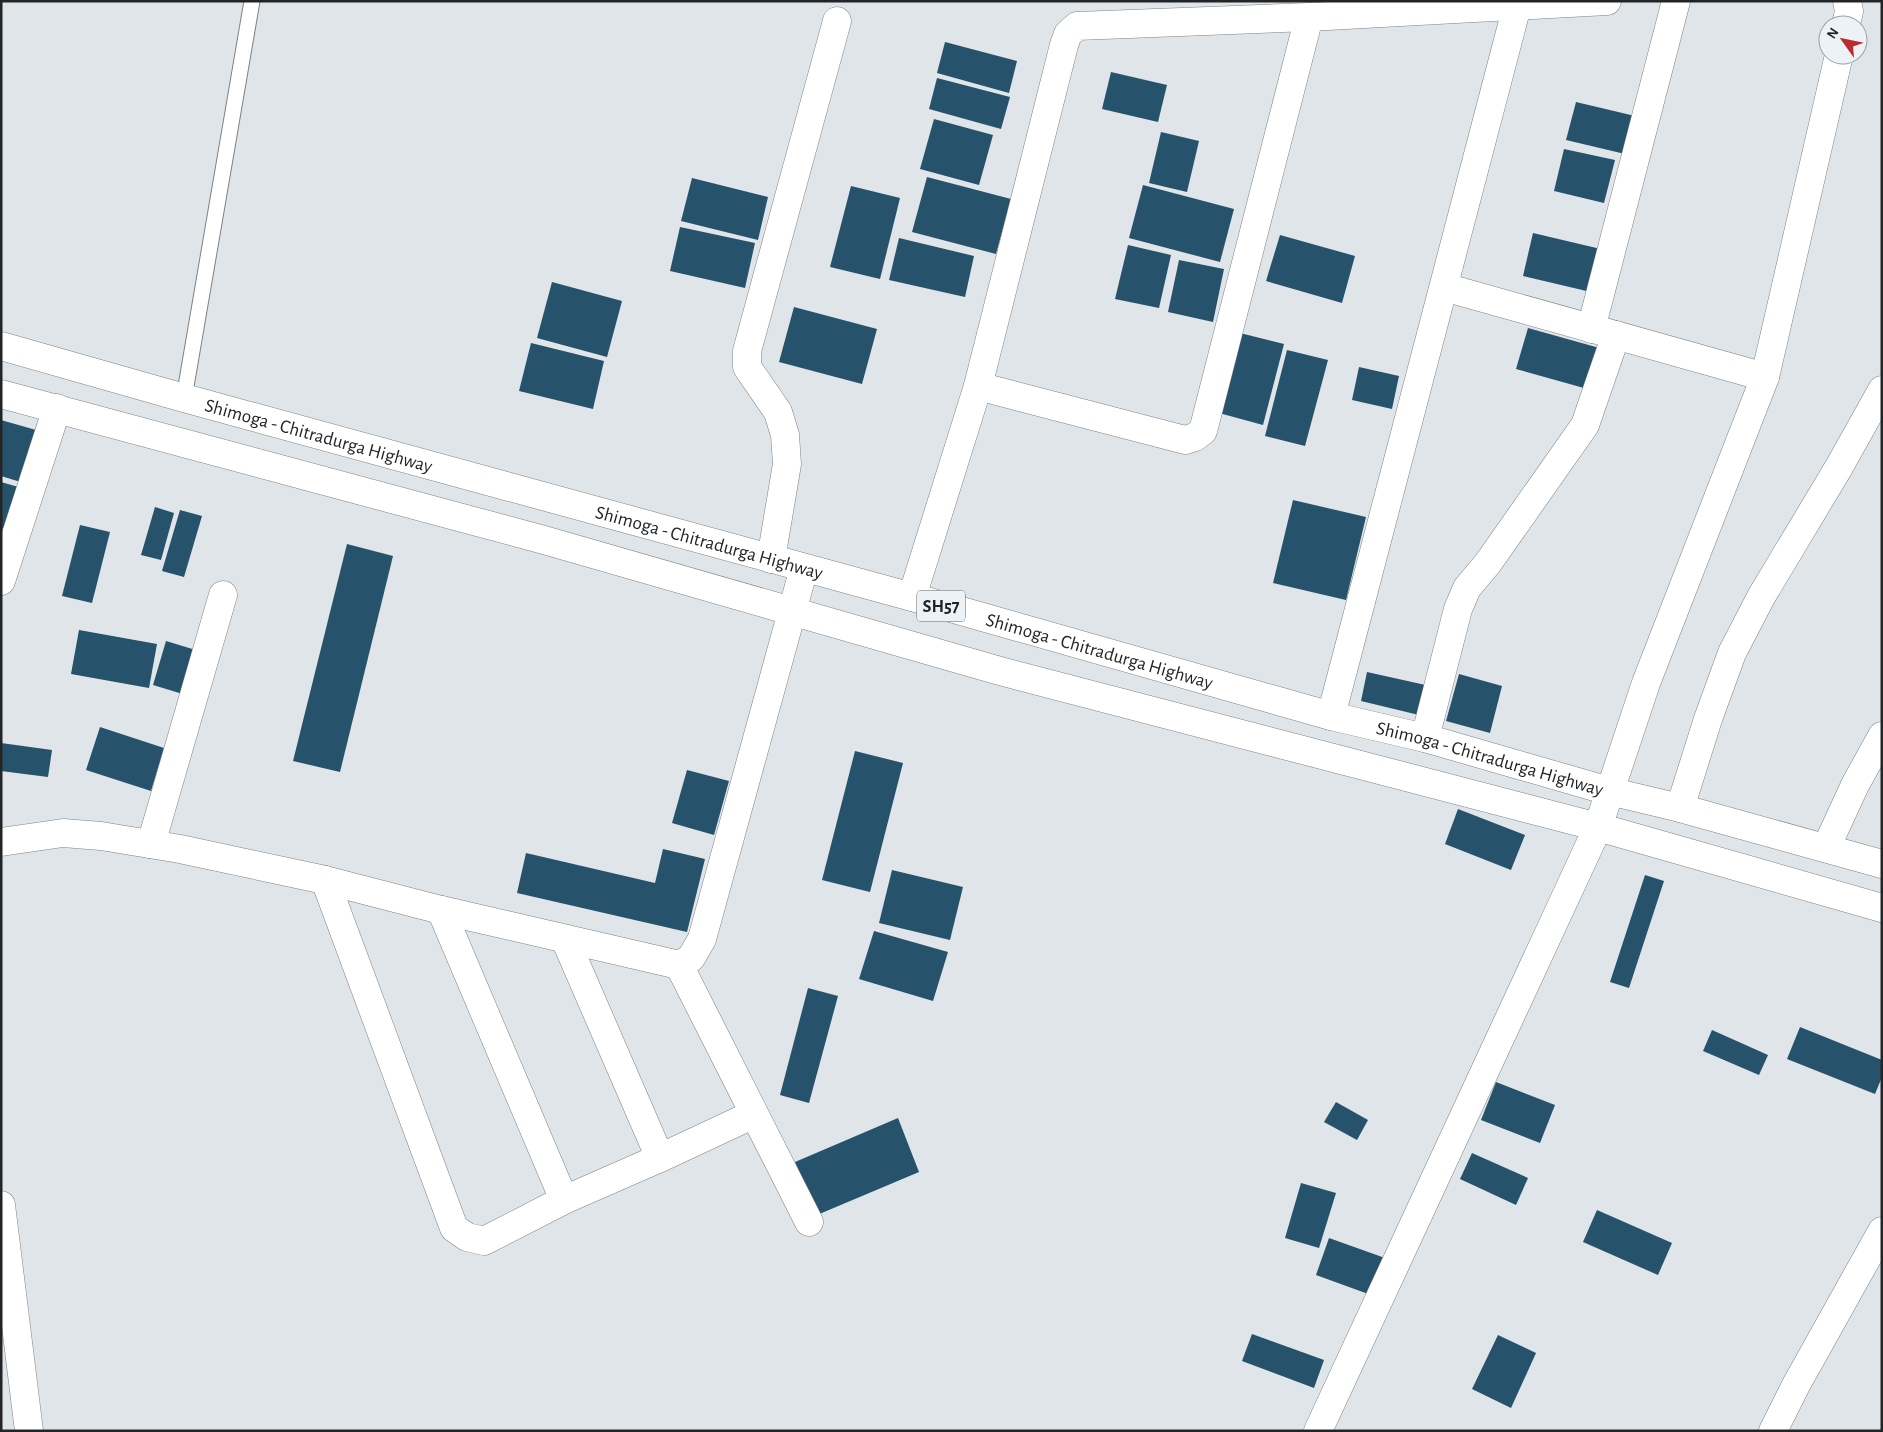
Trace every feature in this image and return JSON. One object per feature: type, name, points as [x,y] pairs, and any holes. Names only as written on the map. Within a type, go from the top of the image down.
[{"type":"street","points":[[912,598],[978,386],[1068,34],[1077,26],[1309,17],[1607,1]]},
{"type":"street","points":[[1425,738],[1458,609],[1468,588],[1488,563],[1585,425],[1603,332],[1676,1]]},
{"type":"street","points":[[1847,1],[1848,15]]},
{"type":"street","points":[[1331,716],[1517,6]]},
{"type":"street","points":[[978,386],[1185,440],[1195,437],[1203,431],[1309,17]]},
{"type":"street","points":[[772,559],[787,464],[786,435],[778,412],[747,367],[747,351],[837,21]]},
{"type":"street","points":[[1318,1431],[1598,827],[1646,683],[1765,377],[1837,65]]},
{"type":"street","points":[[1444,287],[1765,377]]},
{"type":"street","name":"Shimoga - Chitradurga Highway","points":[[1,346],[1331,716],[1425,738],[1609,791],[1680,808],[1882,864]]},
{"type":"street","points":[[1680,808],[1708,719],[1732,653],[1761,597],[1839,467],[1882,390]]},
{"type":"street","name":"Shimoga - Chitradurga Highway","points":[[1,394],[544,540],[1000,671],[1598,827],[1882,908]]},
{"type":"street","points":[[1,581],[57,408]]},
{"type":"street","points":[[1,842],[63,833],[101,836],[151,844],[324,880],[441,910],[679,965],[691,958],[702,939],[804,568]]},
{"type":"street","points":[[151,844],[223,595]]},
{"type":"street","points":[[1826,848],[1882,736]]},
{"type":"street","points":[[324,880],[454,1228],[467,1236],[484,1241],[564,1200],[754,1114]]},
{"type":"street","points":[[441,910],[564,1200]]},
{"type":"street","points":[[565,938],[660,1158]]},
{"type":"street","points":[[679,965],[809,1222]]},
{"type":"street","points":[[1,1205],[29,1431]]},
{"type":"street","points":[[1773,1431],[1882,1231]]},
{"type":"lane","points":[[184,398],[252,1]]},
{"type":"building","points":[[945,42],[1017,61],[1009,93],[937,73]]},
{"type":"building","points":[[1111,72],[1167,85],[1158,122],[1102,109]]},
{"type":"building","points":[[937,78],[1010,97],[1001,129],[929,109]]},
{"type":"building","points":[[1576,102],[1635,116],[1625,154],[1566,140]]},
{"type":"building","points":[[934,119],[993,135],[979,185],[920,169]]},
{"type":"building","points":[[1161,132],[1199,141],[1187,192],[1149,183]]},
{"type":"building","points":[[1564,149],[1615,160],[1604,203],[1554,191]]},
{"type":"building","points":[[927,177],[1011,199],[996,254],[912,232]]},
{"type":"building","points":[[692,178],[768,197],[758,240],[681,221]]},
{"type":"building","points":[[1143,185],[1234,209],[1220,262],[1129,238]]},
{"type":"building","points":[[851,186],[900,198],[880,279],[830,267]]},
{"type":"building","points":[[680,227],[755,243],[745,288],[670,271]]},
{"type":"building","points":[[1533,233],[1605,250],[1595,293],[1523,276]]},
{"type":"building","points":[[1280,235],[1355,256],[1342,303],[1266,281]]},
{"type":"building","points":[[899,238],[974,256],[965,297],[889,280]]},
{"type":"building","points":[[1128,245],[1171,255],[1159,308],[1115,299]]},
{"type":"building","points":[[1179,260],[1224,269],[1213,322],[1168,312]]},
{"type":"building","points":[[552,282],[622,301],[607,357],[537,338]]},
{"type":"building","points":[[794,307],[877,329],[862,384],[779,362]]},
{"type":"building","points":[[1528,328],[1603,349],[1591,390],[1516,369]]},
{"type":"building","points":[[1240,333],[1284,344],[1263,425],[1219,413]]},
{"type":"building","points":[[531,343],[604,361],[593,409],[519,391]]},
{"type":"building","points":[[1287,350],[1328,360],[1305,446],[1265,436]]},
{"type":"building","points":[[1359,367],[1399,376],[1392,409],[1352,400]]},
{"type":"building","points":[[1,420],[43,432],[27,484],[1,476]]},
{"type":"building","points":[[1,482],[29,490],[17,532],[1,528]]},
{"type":"building","points":[[1293,500],[1366,517],[1346,600],[1273,583]]},
{"type":"building","points":[[155,507],[174,513],[161,560],[141,555]]},
{"type":"building","points":[[180,510],[202,516],[184,577],[162,571]]},
{"type":"building","points":[[80,525],[110,532],[92,603],[62,596]]},
{"type":"building","points":[[347,544],[393,556],[340,772],[293,761]]},
{"type":"building","points":[[79,630],[157,644],[149,688],[71,674]]},
{"type":"building","points":[[166,641],[199,651],[186,695],[153,685]]},
{"type":"building","points":[[1367,672],[1430,686],[1423,716],[1361,701]]},
{"type":"building","points":[[1459,674],[1502,686],[1490,733],[1446,721]]},
{"type":"building","points":[[100,727],[164,748],[151,791],[86,770]]},
{"type":"building","points":[[1,743],[52,750],[48,777],[1,771]]},
{"type":"building","points":[[855,751],[903,763],[870,892],[822,880]]},
{"type":"building","points":[[687,770],[729,781],[714,835],[672,823]]},
{"type":"building","points":[[1458,809],[1525,835],[1511,870],[1445,844]]},
{"type":"building","points":[[663,849],[705,859],[687,932],[517,893],[526,853],[655,883]]},
{"type":"building","points":[[892,870],[963,887],[950,940],[879,923]]},
{"type":"building","points":[[1645,875],[1664,881],[1629,988],[1610,982]]},
{"type":"building","points":[[874,931],[948,952],[933,1001],[859,979]]},
{"type":"building","points":[[808,988],[838,996],[809,1103],[780,1095]]},
{"type":"building","points":[[1800,1027],[1882,1060],[1882,1077],[1875,1094],[1787,1059]]},
{"type":"building","points":[[1712,1030],[1768,1055],[1759,1075],[1703,1051]]},
{"type":"building","points":[[1496,1082],[1555,1105],[1540,1143],[1481,1120]]},
{"type":"building","points":[[1336,1102],[1368,1120],[1357,1140],[1324,1122]]},
{"type":"building","points":[[898,1118],[919,1172],[817,1215],[795,1162]]},
{"type":"building","points":[[1472,1153],[1528,1178],[1516,1205],[1460,1179]]},
{"type":"building","points":[[1301,1183],[1336,1193],[1319,1248],[1285,1238]]},
{"type":"building","points":[[1597,1210],[1672,1243],[1658,1275],[1583,1242]]},
{"type":"building","points":[[1329,1238],[1385,1258],[1371,1295],[1316,1275]]},
{"type":"building","points":[[1252,1334],[1324,1360],[1314,1388],[1242,1361]]},
{"type":"building","points":[[1498,1335],[1536,1353],[1511,1408],[1472,1389]]}]
